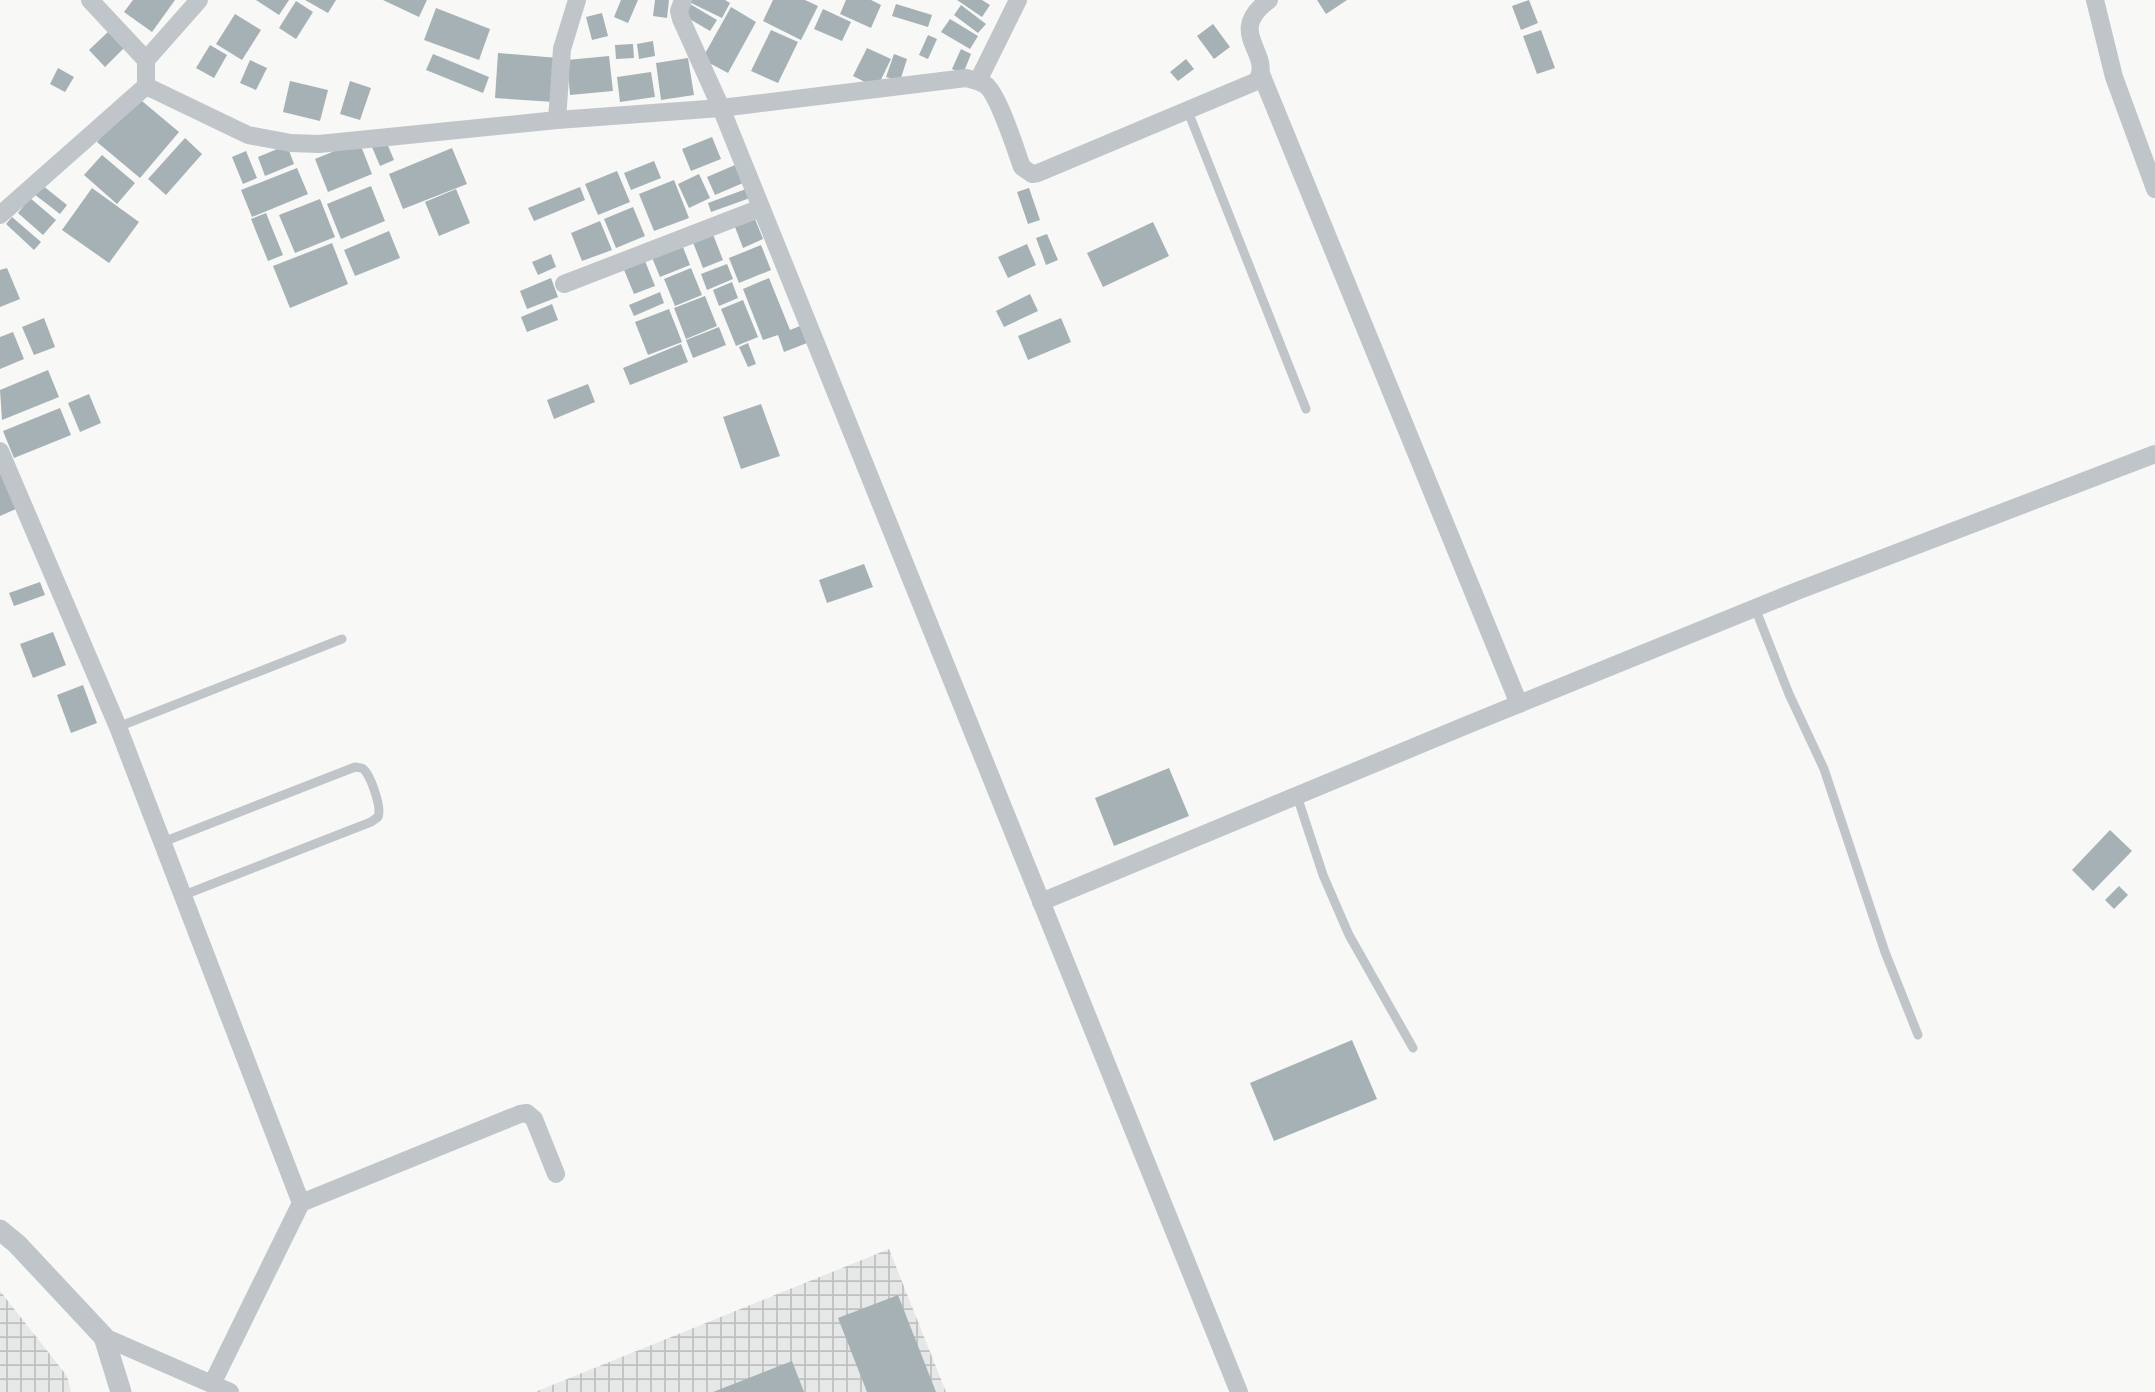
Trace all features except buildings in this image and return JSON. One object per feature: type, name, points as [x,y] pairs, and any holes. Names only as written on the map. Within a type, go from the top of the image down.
[{"type":"street","points":[[90,0],[146,60]]},
{"type":"street","points":[[0,215],[146,86],[146,60],[199,0]]},
{"type":"street","points":[[557,120],[562,49],[577,0]]},
{"type":"street","points":[[683,0],[679,11],[681,19],[721,108],[1239,1392]]},
{"type":"street","points":[[978,81],[1018,0]]},
{"type":"street","points":[[1269,0],[1260,7],[1250,26],[1250,37],[1261,65],[1261,74],[1520,704]]},
{"type":"street","points":[[2095,0],[2114,77],[2155,189]]},
{"type":"street","points":[[146,86],[248,135],[291,143],[319,144],[557,120],[721,108],[966,78],[987,86],[1022,167],[1032,174],[1250,85],[1261,74]]},
{"type":"street","points":[[564,284],[761,208]]},
{"type":"street","points":[[0,452],[118,727],[302,1203]]},
{"type":"street","points":[[1041,902],[1755,608],[2155,454]]},
{"type":"street","points":[[212,1384],[302,1203],[527,1113],[534,1119],[556,1174]]},
{"type":"street","points":[[0,1230],[17,1244],[104,1336],[230,1392]]},
{"type":"street","points":[[104,1336],[121,1392]]},
{"type":"lane","points":[[1187,109],[1306,408]]},
{"type":"lane","points":[[1755,608],[1788,694],[1824,769],[1885,952],[1918,1035]]},
{"type":"lane","points":[[118,727],[342,639]]},
{"type":"lane","points":[[163,842],[355,767],[366,772],[380,807],[378,817],[371,822],[184,895]]},
{"type":"lane","points":[[1297,796],[1323,875],[1349,935],[1413,1048]]},
{"type":"shaded area","points":[[889,1249],[946,1392],[535,1392]]},
{"type":"shaded area","points":[[0,1291],[67,1376],[71,1392],[0,1392]]}]
